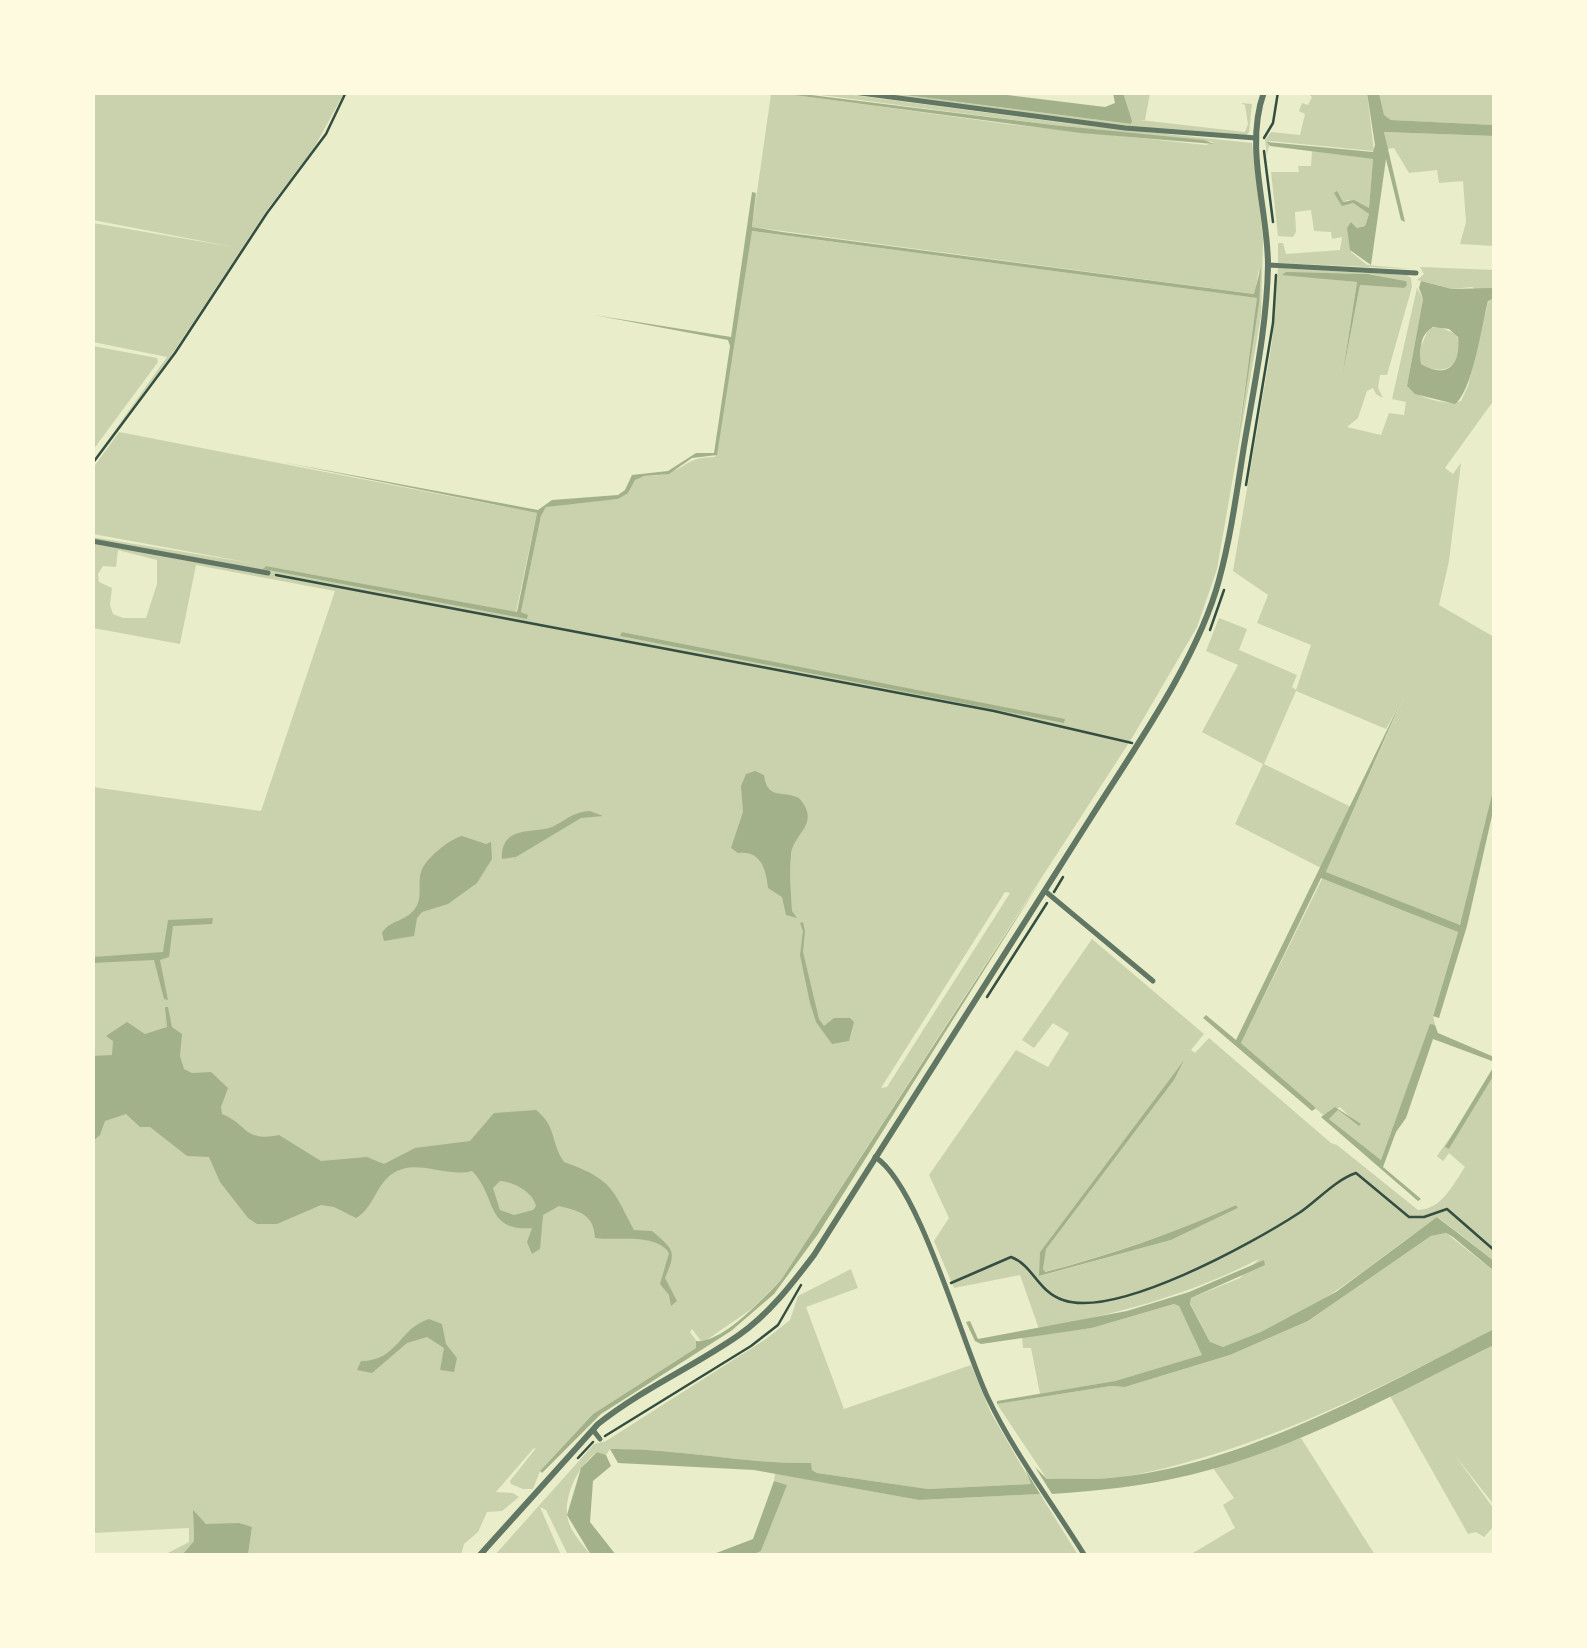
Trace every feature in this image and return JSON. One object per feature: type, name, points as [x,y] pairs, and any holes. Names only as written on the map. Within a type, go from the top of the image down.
[{"type":"street","points":[[853,92],[1072,122],[1256,138]]},
{"type":"street","points":[[478,1556],[593,1430],[618,1408],[740,1334],[767,1311],[814,1254],[1048,894],[1205,622],[1220,576],[1272,265],[1256,138],[1256,117],[1264,92]]},
{"type":"street","points":[[1272,265],[1416,273]]},
{"type":"street","points":[[92,541],[268,573]]},
{"type":"street","points":[[1048,894],[1152,981]]},
{"type":"street","points":[[875,1157],[888,1166],[900,1184],[996,1412],[1086,1556]]},
{"type":"street","points":[[593,1430],[600,1438]]},
{"type":"path","points":[[92,464],[174,354],[266,212],[309,159],[346,92]]},
{"type":"path","points":[[1273,226],[1263,139],[1272,123],[1278,92]]},
{"type":"path","points":[[1245,492],[1273,323],[1272,265]]},
{"type":"path","points":[[268,573],[994,711],[1136,744]]},
{"type":"path","points":[[1204,640],[1225,588]]},
{"type":"path","points":[[983,1004],[1048,894],[1070,867]]},
{"type":"path","points":[[945,1286],[1011,1257],[1025,1264],[1046,1292],[1060,1300],[1105,1300],[1177,1277],[1248,1244],[1356,1173],[1402,1214],[1419,1218],[1447,1209],[1494,1250]]},
{"type":"shaded area","points":[[93,93],[344,93],[314,148],[267,210],[171,356],[93,461],[167,357],[93,342],[93,223],[233,247],[93,220]]},
{"type":"shaded area","points":[[795,93],[1007,124],[1206,145],[1214,142],[805,93],[838,93],[1252,143],[1263,239],[1261,316],[1217,569],[1197,627],[1132,738],[781,1280],[753,1308],[705,1341],[692,1329],[696,1348],[593,1414],[540,1471],[533,1489],[511,1484],[536,1448],[533,1449],[496,1492],[519,1497],[502,1511],[487,1512],[478,1532],[464,1544],[461,1555],[248,1555],[252,1527],[206,1524],[193,1515],[194,1541],[182,1555],[164,1555],[189,1542],[189,1528],[93,1533],[93,787],[261,811],[335,591],[196,565],[180,644],[93,628],[92,537],[257,564],[93,534],[93,468],[119,432],[537,513],[516,612],[266,566],[264,569],[526,618],[521,612],[546,506],[618,499],[640,477],[661,475],[698,459],[715,457],[751,231],[1258,298],[1237,442],[1259,304],[1259,268],[1255,294],[752,227],[771,94]],"holes":[[[118,550],[157,560],[157,584],[146,618],[113,614],[112,588],[99,582],[103,566],[116,567]],[[622,632],[1065,720],[621,636]],[[1005,892],[1010,893],[887,1087],[881,1088]]]},
{"type":"shaded area","points":[[795,93],[1204,140],[1214,144],[1081,133]]},
{"type":"shaded area","points":[[864,93],[1131,124],[1123,93],[1150,93],[1145,120],[1140,120],[1245,132],[1248,124],[1245,105],[1241,103],[1252,104],[1249,133],[1244,137],[1121,126]]},
{"type":"shaded area","points":[[889,93],[991,93],[1105,107],[1115,103],[1113,93],[1123,93],[1132,121],[1131,124]]},
{"type":"shaded area","points":[[1307,93],[1367,93],[1374,151],[1270,141],[1267,155],[1265,140],[1271,132],[1300,135],[1305,114],[1299,111],[1302,103],[1308,105],[1312,97]]},
{"type":"shaded area","points":[[1367,93],[1379,93],[1384,115],[1391,120],[1494,125],[1494,136],[1384,132],[1405,222],[1401,220],[1386,159],[1371,265],[1350,250],[1347,228],[1351,222],[1357,228],[1365,226],[1369,214],[1353,203],[1342,206],[1334,193],[1337,191],[1343,202],[1354,200],[1369,208],[1373,159],[1270,146],[1267,142],[1373,152]]},
{"type":"shaded area","points":[[1379,93],[1494,93],[1494,125],[1391,120],[1384,115]]},
{"type":"shaded area","points":[[1384,132],[1494,136],[1494,246],[1460,244],[1466,222],[1463,181],[1439,183],[1437,170],[1409,173],[1394,148],[1387,149]]},
{"type":"shaded area","points":[[1312,151],[1373,159],[1369,209],[1348,200],[1343,202],[1338,196],[1342,205],[1353,203],[1369,214],[1365,226],[1357,228],[1351,222],[1351,252],[1367,265],[1412,269],[1278,263],[1278,243],[1283,243],[1286,254],[1340,250],[1342,237],[1332,239],[1331,232],[1314,231],[1311,210],[1295,212],[1293,237],[1278,236],[1271,172],[1299,172],[1298,166],[1311,166]]},
{"type":"shaded area","points":[[752,192],[756,193],[752,227],[782,232],[1254,294],[1261,267],[1259,304],[1238,442],[1257,298],[752,231],[717,455],[692,458],[669,474],[635,480],[628,493],[618,499],[546,507],[521,612],[528,615],[527,619],[263,569],[266,566],[517,612],[537,513],[282,462],[538,510],[552,500],[618,495],[632,475],[668,471],[696,453],[714,453],[728,340],[594,315],[731,337]]},
{"type":"shaded area","points":[[1420,267],[1494,270],[1494,400],[1445,468],[1453,474],[1461,463],[1449,561],[1439,605],[1494,637],[1494,786],[1458,925],[1326,872],[1404,696],[1386,729],[1296,691],[1264,764],[1351,807],[1321,868],[1235,824],[1263,764],[1202,732],[1238,665],[1206,651],[1219,618],[1247,629],[1239,650],[1297,675],[1292,687],[1296,690],[1311,645],[1257,623],[1268,595],[1233,571],[1272,342],[1278,268],[1407,275],[1411,278],[1412,287],[1387,375],[1380,375],[1378,388],[1383,398],[1373,388],[1367,391],[1358,418],[1347,427],[1381,435],[1389,413],[1404,415],[1406,402],[1392,399],[1417,288],[1423,299],[1407,386],[1425,397],[1448,402],[1461,401],[1468,386],[1489,299],[1472,287],[1452,289],[1417,280],[1424,274]],"holes":[[[1282,274],[1370,274],[1406,281],[1404,288],[1360,285],[1342,378],[1357,282]]]},
{"type":"shaded area","points":[[1368,274],[1406,281],[1407,285],[1360,285],[1342,378],[1357,282],[1282,275]]},
{"type":"shaded area","points":[[1421,281],[1452,289],[1494,288],[1471,372],[1455,404],[1415,394],[1407,386],[1423,299]],"holes":[[[1433,327],[1449,329],[1458,337],[1454,362],[1445,370],[1421,364],[1425,334]]]},
{"type":"shaded area","points":[[1439,327],[1456,334],[1459,353],[1452,365],[1439,370],[1421,364],[1421,346],[1429,328]]},
{"type":"shaded area","points":[[93,346],[157,358],[158,362],[93,450]]},
{"type":"shaded area","points":[[622,632],[1065,719],[1064,723],[620,636]]},
{"type":"shaded area","points":[[1404,695],[1326,872],[1460,925],[1494,786],[1494,807],[1467,926],[1439,1018],[1433,1016],[1458,932],[1321,878],[1241,1043],[1316,1108],[1312,1111],[1203,1018],[1206,1015],[1236,1040]]},
{"type":"shaded area","points":[[755,771],[764,775],[772,791],[799,798],[808,815],[791,855],[792,911],[797,918],[786,915],[782,897],[768,888],[764,868],[757,858],[731,848],[743,812],[741,786],[746,774]]},
{"type":"shaded area","points":[[590,811],[603,816],[581,818],[516,857],[502,859],[503,848],[513,835],[552,827]]},
{"type":"shaded area","points":[[462,836],[491,842],[492,859],[477,883],[448,904],[422,912],[414,936],[384,941],[385,929],[417,905],[421,872],[427,862]]},
{"type":"shaded area","points":[[1323,877],[1458,932],[1433,1015],[1435,1025],[1430,1025],[1381,1160],[1329,1119],[1338,1110],[1359,1126],[1340,1107],[1323,1115],[1241,1043]]},
{"type":"shaded area","points":[[1041,880],[818,1234],[774,1294],[731,1331],[601,1414],[542,1473],[593,1414],[696,1348],[696,1341],[729,1328],[781,1280]]},
{"type":"shaded area","points":[[213,918],[212,924],[173,926],[169,957],[160,960],[168,1000],[164,999],[154,960],[93,963],[93,957],[163,952],[168,920]]},
{"type":"shaded area","points":[[803,922],[803,952],[819,1019],[824,1026],[834,1018],[850,1018],[854,1022],[849,1041],[832,1044],[816,1022],[800,955]]},
{"type":"shaded area","points":[[1092,939],[1204,1034],[1191,1050],[1195,1053],[1209,1038],[1331,1143],[1418,1210],[1440,1201],[1465,1167],[1449,1153],[1443,1161],[1437,1156],[1459,1125],[1446,1146],[1449,1149],[1494,1075],[1494,1261],[1438,1217],[1304,1312],[1246,1340],[1217,1348],[1190,1303],[1191,1298],[1240,1278],[1259,1259],[1152,1302],[1039,1329],[1020,1275],[954,1288],[934,1241],[949,1218],[929,1175],[1016,1050],[1048,1067],[1069,1033],[1053,1023],[1034,1048],[1022,1040]],"holes":[[[1185,1060],[1174,1080],[1045,1249],[1044,1272],[1142,1243],[1236,1205],[1238,1208],[1171,1240],[1040,1276],[1040,1252]]]},
{"type":"shaded area","points":[[165,1007],[172,1027],[182,1034],[180,1056],[184,1069],[192,1073],[211,1072],[228,1088],[222,1114],[252,1134],[279,1135],[321,1161],[367,1157],[384,1164],[415,1148],[470,1141],[494,1113],[536,1110],[547,1122],[564,1162],[601,1180],[615,1194],[634,1230],[652,1231],[669,1247],[672,1256],[665,1278],[677,1301],[671,1306],[669,1295],[660,1284],[669,1253],[663,1247],[646,1240],[595,1238],[588,1219],[559,1206],[543,1215],[540,1249],[532,1254],[527,1242],[532,1228],[517,1228],[499,1218],[472,1171],[401,1169],[386,1179],[367,1209],[356,1218],[321,1205],[277,1224],[257,1224],[220,1182],[209,1157],[187,1156],[126,1114],[105,1121],[93,1141],[93,1056],[112,1055],[113,1041],[106,1036],[127,1022],[145,1034],[167,1027]],"holes":[[[500,1181],[531,1196],[536,1206],[533,1210],[514,1215],[500,1210],[493,1188]]]},
{"type":"shaded area","points":[[1430,1024],[1435,1025],[1438,1033],[1494,1057],[1494,1066],[1492,1061],[1433,1039],[1406,1118],[1396,1132],[1383,1167],[1421,1199],[1418,1201],[1321,1117],[1335,1107],[1361,1124],[1338,1110],[1329,1119],[1381,1160]]},
{"type":"shaded area","points":[[1185,1059],[1174,1080],[1046,1249],[1043,1269],[1045,1272],[1094,1258],[1236,1205],[1238,1208],[1171,1240],[1039,1276],[1040,1252]]},
{"type":"shaded area","points":[[1494,1066],[1494,1075],[1449,1149],[1445,1147]]},
{"type":"shaded area","points":[[1437,1217],[1494,1261],[1494,1271],[1446,1233],[1431,1236],[1308,1321],[1230,1355],[1125,1387],[997,1404],[1115,1381],[1202,1355],[1179,1306],[1174,1304],[1092,1328],[981,1344],[975,1341],[966,1322],[970,1321],[978,1339],[1127,1311],[1189,1292],[1264,1260],[1265,1265],[1191,1298],[1190,1304],[1210,1342],[1223,1347],[1261,1332],[1336,1292]]},
{"type":"shaded area","points":[[1446,1233],[1494,1271],[1494,1329],[1360,1396],[1257,1440],[1137,1474],[1047,1479],[997,1404],[1125,1387],[1230,1355],[1308,1321],[1431,1236]]},
{"type":"shaded area","points":[[851,1269],[858,1288],[806,1307],[844,1409],[971,1365],[991,1413],[1032,1484],[928,1489],[817,1473],[810,1463],[610,1449],[606,1455],[597,1452],[585,1464],[568,1497],[570,1525],[591,1555],[568,1555],[546,1510],[540,1507],[561,1555],[494,1556],[594,1444],[606,1441],[766,1339],[790,1320],[798,1296]]},
{"type":"shaded area","points":[[1174,1304],[1179,1306],[1203,1355],[1115,1381],[1040,1394],[1031,1348],[1023,1348],[1022,1337],[1092,1328]]},
{"type":"shaded area","points":[[429,1319],[442,1324],[446,1344],[457,1358],[454,1372],[440,1370],[444,1348],[427,1337],[407,1343],[372,1373],[357,1370],[361,1361],[383,1356],[411,1329]]},
{"type":"shaded area","points":[[1494,1329],[1494,1345],[1345,1418],[1230,1464],[1156,1482],[1052,1494],[1035,1467],[1047,1479],[1101,1479],[1159,1471],[1209,1458],[1308,1422]]},
{"type":"shaded area","points":[[1494,1345],[1494,1505],[1454,1454],[1494,1509],[1494,1526],[1484,1537],[1476,1532],[1468,1534],[1390,1396]]},
{"type":"shaded area","points":[[1301,1438],[1375,1555],[1188,1556],[1235,1528],[1223,1505],[1234,1498],[1213,1468]]},
{"type":"shaded area","points":[[610,1449],[811,1463],[817,1473],[928,1489],[1031,1484],[1025,1469],[1040,1494],[919,1500],[754,1470],[618,1463]]},
{"type":"shaded area","points":[[597,1452],[606,1455],[611,1466],[593,1481],[590,1522],[616,1555],[591,1555],[567,1515],[581,1468]]},
{"type":"shaded area","points":[[775,1473],[919,1500],[1040,1494],[1078,1555],[753,1556],[761,1551],[786,1485],[774,1481]]},
{"type":"shaded area","points":[[774,1481],[787,1485],[761,1551],[753,1555],[711,1555],[753,1539]]},
{"type":"shaded area","points":[[193,1510],[206,1524],[239,1523],[252,1527],[248,1555],[182,1555],[194,1541]]}]
